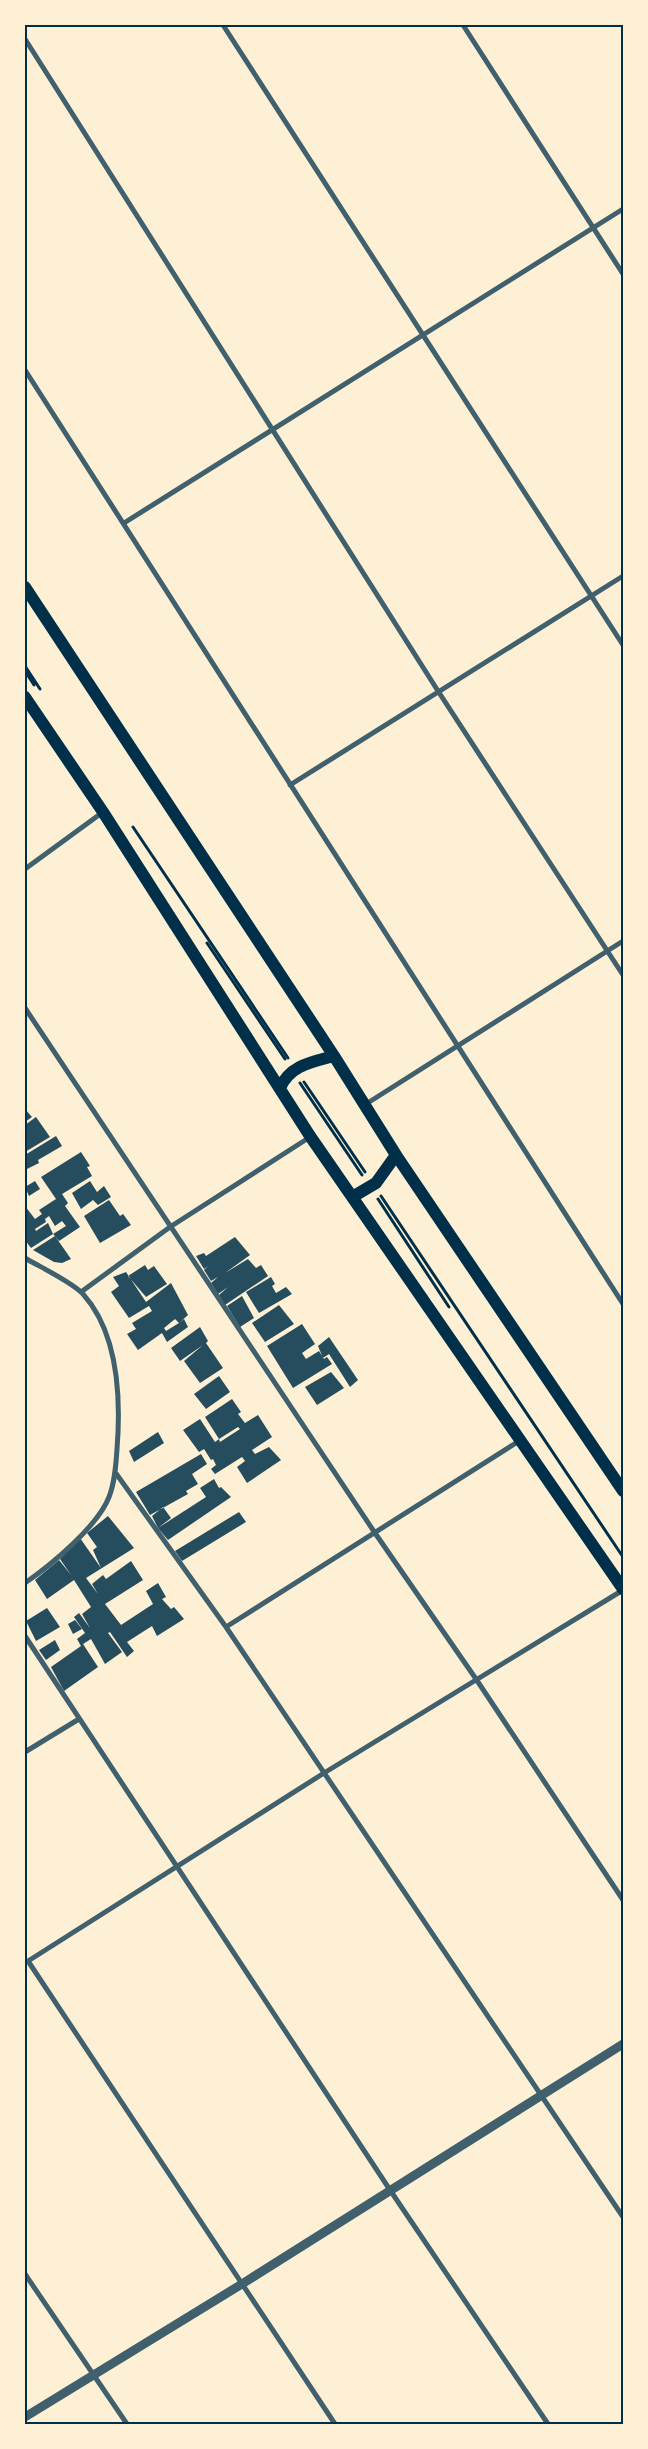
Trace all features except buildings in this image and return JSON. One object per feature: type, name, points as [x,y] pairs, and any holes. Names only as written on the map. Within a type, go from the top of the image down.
[{"type":"main road","points":[[25,587],[334,1056],[396,1155],[623,1491]]},
{"type":"main road","points":[[25,697],[103,812],[310,1136],[354,1196],[623,1589]]},
{"type":"main road","points":[[280,1088],[285,1077],[294,1070],[334,1056]]},
{"type":"main road","points":[[354,1196],[372,1187],[396,1155]]},
{"type":"street","points":[[223,25],[623,645]]},
{"type":"street","points":[[464,25],[623,274]]},
{"type":"street","points":[[25,39],[438,691],[623,975]]},
{"type":"street","points":[[124,523],[424,336],[623,209]]},
{"type":"street","points":[[25,370],[623,1304]]},
{"type":"street","points":[[290,785],[623,576]]},
{"type":"street","points":[[25,869],[103,812]]},
{"type":"street","points":[[366,1105],[623,941]]},
{"type":"street","points":[[25,1008],[375,1534],[476,1680],[623,1900]]},
{"type":"street","points":[[81,1292],[170,1227],[310,1136]]},
{"type":"street","points":[[25,1258],[81,1292],[93,1306],[110,1347],[118,1382],[119,1424],[115,1472],[109,1498],[92,1523],[50,1566],[25,1583]]},
{"type":"street","points":[[617,1294],[623,1291]]},
{"type":"street","points":[[226,1627],[375,1534],[521,1439]]},
{"type":"street","points":[[115,1472],[226,1627],[623,2218]]},
{"type":"street","points":[[335,2424],[27,1962],[324,1773],[623,1589]]},
{"type":"street","points":[[25,1636],[390,2190],[548,2424]]},
{"type":"street","points":[[25,1752],[79,1719]]},
{"type":"street","points":[[25,2417],[242,2284],[540,2094],[623,2044]]},
{"type":"street","points":[[25,2274],[127,2424]]},
{"type":"path","points":[[25,666],[42,691]]},
{"type":"path","points":[[25,671],[41,696]]},
{"type":"path","points":[[129,824],[623,1557]]},
{"type":"path","points":[[372,1187],[469,1338]]}]
